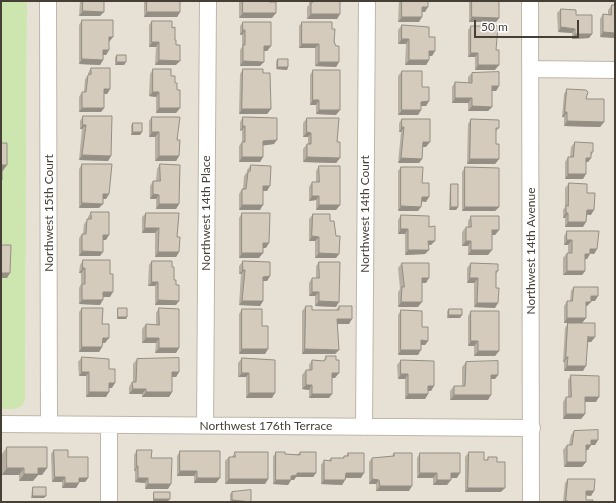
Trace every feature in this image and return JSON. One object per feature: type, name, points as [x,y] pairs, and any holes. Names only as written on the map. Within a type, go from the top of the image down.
[{"type":"street","name":"Northwest 15th Court","points":[[48,1],[49,424]]},
{"type":"street","name":"Northwest 14th Place","points":[[205,426],[208,1]]},
{"type":"street","name":"Northwest 14th Court","points":[[364,427],[367,1]]},
{"type":"street","name":"Northwest 14th Avenue","points":[[530,1],[531,502]]},
{"type":"street","points":[[531,69],[615,70]]},
{"type":"street","name":"Northwest 176th Terrace","points":[[1,424],[532,428]]},
{"type":"street","points":[[109,425],[109,502]]},
{"type":"shaded area","points":[[27,1],[615,1],[615,502],[1,502],[1,409],[13,409],[22,406],[25,399]]},
{"type":"green space","points":[[1,1],[27,1],[25,400],[22,406],[14,409],[1,409]]},
{"type":"building","points":[[83,1],[104,1],[104,12],[83,11]]},
{"type":"building","points":[[147,1],[180,1],[180,12],[147,12]]},
{"type":"building","points":[[243,1],[276,2],[276,13],[243,13]]},
{"type":"building","points":[[313,1],[340,1],[340,14],[311,14],[311,3]]},
{"type":"building","points":[[402,1],[428,1],[428,7],[422,7],[422,17],[402,17]]},
{"type":"building","points":[[472,1],[499,1],[499,18],[472,17]]},
{"type":"building","points":[[612,5],[615,5],[615,33],[603,32],[603,14],[611,15]]},
{"type":"building","points":[[561,9],[576,10],[576,15],[592,15],[592,34],[575,34],[575,29],[561,27]]},
{"type":"building","points":[[82,20],[113,20],[113,37],[109,37],[109,50],[103,50],[103,60],[82,59]]},
{"type":"building","points":[[152,21],[172,21],[172,28],[175,27],[176,45],[180,45],[180,61],[159,60],[159,42],[152,42]]},
{"type":"building","points":[[243,22],[271,22],[271,46],[264,46],[264,62],[243,61],[245,30],[243,30]]},
{"type":"building","points":[[302,22],[332,22],[332,29],[335,29],[334,42],[336,46],[339,46],[339,62],[319,62],[319,44],[302,44]]},
{"type":"building","points":[[402,25],[429,27],[429,37],[435,37],[435,51],[429,51],[429,60],[409,60],[409,39],[402,39]]},
{"type":"building","points":[[471,26],[498,26],[496,50],[499,50],[499,65],[478,65],[478,53],[471,53]]},
{"type":"building","points":[[117,55],[126,55],[126,62],[117,62]]},
{"type":"building","points":[[278,59],[288,59],[288,67],[278,67]]},
{"type":"building","points":[[91,68],[110,68],[110,89],[104,89],[104,108],[82,108],[82,92],[86,92],[88,75],[91,74]]},
{"type":"building","points":[[153,69],[171,69],[171,76],[175,76],[175,83],[177,83],[177,90],[180,90],[180,108],[159,108],[159,92],[153,92]]},
{"type":"building","points":[[243,69],[263,69],[263,73],[270,73],[271,109],[242,109]]},
{"type":"building","points":[[313,70],[340,70],[340,110],[319,110],[319,100],[313,100]]},
{"type":"building","points":[[402,71],[422,71],[422,87],[429,87],[429,101],[421,102],[421,110],[402,110]]},
{"type":"building","points":[[499,72],[499,86],[492,86],[492,107],[472,106],[472,98],[455,98],[455,82],[472,83],[472,73]]},
{"type":"building","points":[[567,89],[586,90],[588,92],[586,99],[604,99],[604,122],[567,121],[567,112],[565,112]]},
{"type":"building","points":[[83,116],[112,116],[111,156],[82,155],[86,125],[83,125]]},
{"type":"building","points":[[152,117],[180,117],[177,140],[180,140],[179,156],[159,156],[159,132],[152,132]]},
{"type":"building","points":[[243,117],[277,118],[277,140],[263,141],[263,157],[242,157],[242,142],[245,142],[245,126],[243,126]]},
{"type":"building","points":[[307,118],[339,118],[337,142],[340,142],[340,158],[307,157],[307,144],[311,144],[311,133],[307,132]]},
{"type":"building","points":[[402,119],[430,119],[430,142],[423,142],[422,159],[401,158],[404,127],[402,127]]},
{"type":"building","points":[[471,119],[499,120],[499,128],[496,128],[496,144],[499,144],[499,159],[470,159]]},
{"type":"building","points":[[133,123],[142,123],[142,132],[133,132]]},
{"type":"building","points":[[575,142],[593,143],[591,158],[586,158],[586,174],[568,174],[568,157],[573,157]]},
{"type":"building","points":[[1,143],[7,143],[7,165],[2,165],[2,180],[1,180]]},
{"type":"building","points":[[82,164],[112,164],[109,194],[103,194],[103,204],[82,203]]},
{"type":"building","points":[[160,164],[180,165],[179,204],[159,204],[159,195],[153,194],[153,181],[160,181]]},
{"type":"building","points":[[251,165],[271,166],[270,186],[263,186],[263,205],[242,205],[242,189],[246,189],[248,172],[250,171]]},
{"type":"building","points":[[319,166],[340,166],[340,205],[319,205],[319,196],[312,196],[312,182],[319,182]]},
{"type":"building","points":[[401,167],[423,167],[422,183],[429,183],[429,197],[422,197],[421,207],[401,206]]},
{"type":"building","points":[[465,167],[499,168],[499,207],[465,207]]},
{"type":"building","points":[[569,183],[587,184],[587,193],[595,193],[594,210],[587,210],[586,222],[568,222],[566,205],[568,206]]},
{"type":"building","points":[[451,184],[458,184],[458,207],[451,207]]},
{"type":"building","points":[[91,212],[109,212],[109,235],[103,235],[103,252],[82,251],[82,234],[86,234],[87,219],[91,219]]},
{"type":"building","points":[[146,213],[179,213],[177,237],[180,237],[179,252],[158,252],[159,228],[145,228]]},
{"type":"building","points":[[242,213],[270,213],[269,243],[263,243],[263,253],[242,253]]},
{"type":"building","points":[[313,214],[330,214],[330,221],[334,221],[336,236],[340,236],[339,254],[319,253],[319,237],[312,236]]},
{"type":"building","points":[[401,215],[429,216],[429,227],[435,226],[435,241],[428,241],[429,250],[408,250],[408,229],[401,229]]},
{"type":"building","points":[[471,216],[499,216],[499,230],[492,230],[492,250],[471,250],[471,241],[466,241],[466,227],[471,227]]},
{"type":"building","points":[[567,231],[599,231],[597,249],[590,249],[590,254],[585,254],[585,271],[567,271],[567,253],[572,253],[572,240],[567,240]]},
{"type":"building","points":[[1,245],[11,245],[10,273],[1,273]]},
{"type":"building","points":[[83,260],[110,260],[110,274],[113,274],[113,292],[103,292],[103,300],[82,300],[82,284],[85,284],[85,268],[83,268]]},
{"type":"building","points":[[152,261],[172,261],[172,267],[174,267],[174,280],[176,280],[176,285],[179,285],[179,301],[158,300],[158,282],[152,282]]},
{"type":"building","points":[[243,261],[270,262],[270,276],[263,277],[263,301],[242,301],[245,270],[243,270]]},
{"type":"building","points":[[319,262],[340,262],[339,302],[319,301],[319,292],[312,292],[312,278],[319,278]]},
{"type":"building","points":[[402,263],[429,263],[429,278],[422,278],[422,302],[401,302],[402,287],[404,287]]},
{"type":"building","points":[[471,263],[498,264],[498,271],[496,271],[496,288],[499,288],[498,303],[477,303],[478,278],[470,278]]},
{"type":"building","points":[[574,287],[598,287],[598,296],[591,296],[591,302],[586,302],[586,318],[567,318],[567,301],[572,301]]},
{"type":"building","points":[[306,306],[312,306],[312,310],[339,310],[339,306],[352,306],[352,319],[337,319],[339,350],[305,349]]},
{"type":"building","points":[[82,308],[103,308],[102,324],[109,324],[109,338],[103,338],[102,347],[82,347]]},
{"type":"building","points":[[118,308],[127,308],[127,317],[118,317]]},
{"type":"building","points":[[159,308],[179,309],[179,348],[159,348],[159,338],[146,338],[146,324],[159,325]]},
{"type":"building","points":[[242,309],[262,309],[262,326],[268,326],[268,349],[242,349]]},
{"type":"building","points":[[449,309],[462,309],[462,315],[449,315]]},
{"type":"building","points":[[401,310],[422,311],[422,327],[428,327],[428,341],[421,340],[421,350],[401,350]]},
{"type":"building","points":[[471,311],[499,311],[499,351],[478,351],[478,341],[471,341]]},
{"type":"building","points":[[568,323],[595,323],[595,337],[588,336],[586,366],[567,366],[568,357],[566,357]]},
{"type":"building","points":[[326,356],[336,356],[336,360],[339,360],[339,373],[332,373],[332,394],[312,394],[312,385],[306,385],[306,370],[312,370],[312,360],[324,361]]},
{"type":"building","points":[[82,357],[109,359],[109,369],[115,369],[115,383],[109,383],[109,392],[89,392],[89,372],[82,372]]},
{"type":"building","points":[[179,358],[179,372],[172,372],[172,392],[146,392],[146,389],[133,389],[132,382],[136,382],[137,359]]},
{"type":"building","points":[[242,358],[275,360],[275,393],[249,393],[249,373],[242,373]]},
{"type":"building","points":[[401,360],[434,361],[434,386],[428,386],[428,394],[408,394],[408,374],[401,374]]},
{"type":"building","points":[[498,361],[498,375],[491,375],[491,395],[454,395],[454,386],[465,386],[466,362]]},
{"type":"building","points":[[571,375],[599,376],[599,397],[585,397],[585,414],[566,414],[566,397],[571,397]]},
{"type":"building","points":[[598,430],[598,440],[591,440],[591,445],[586,445],[586,462],[567,462],[567,445],[572,445],[574,431]]},
{"type":"building","points":[[7,447],[47,447],[47,468],[38,468],[38,474],[24,474],[24,468],[7,468]]},
{"type":"building","points":[[54,450],[68,450],[68,457],[88,457],[88,478],[79,478],[79,483],[65,483],[65,477],[55,477]]},
{"type":"building","points":[[137,450],[152,450],[151,458],[172,458],[171,484],[148,484],[148,478],[138,478]]},
{"type":"building","points":[[180,451],[220,451],[220,478],[197,478],[197,471],[180,471]]},
{"type":"building","points":[[235,452],[268,452],[268,479],[229,479],[229,457],[235,457]]},
{"type":"building","points":[[276,452],[300,455],[300,452],[316,452],[316,473],[297,473],[297,475],[291,476],[291,480],[276,480]]},
{"type":"building","points":[[469,452],[484,452],[484,460],[488,460],[488,457],[497,457],[497,462],[505,462],[505,488],[468,488]]},
{"type":"building","points":[[348,453],[364,453],[364,473],[346,473],[345,480],[324,480],[324,460],[331,461],[331,458],[344,458],[344,456],[348,456]]},
{"type":"building","points":[[394,453],[412,453],[412,486],[380,486],[379,480],[372,479],[372,458],[394,456]]},
{"type":"building","points":[[420,453],[460,453],[460,473],[451,473],[451,480],[437,480],[437,473],[420,473]]},
{"type":"building","points":[[568,479],[595,479],[594,491],[586,491],[586,500],[593,500],[593,502],[566,501]]},
{"type":"building","points":[[33,487],[46,487],[46,496],[33,496]]},
{"type":"building","points":[[251,490],[251,502],[232,500],[232,492]]},
{"type":"building","points":[[154,492],[170,492],[170,499],[154,499]]}]
